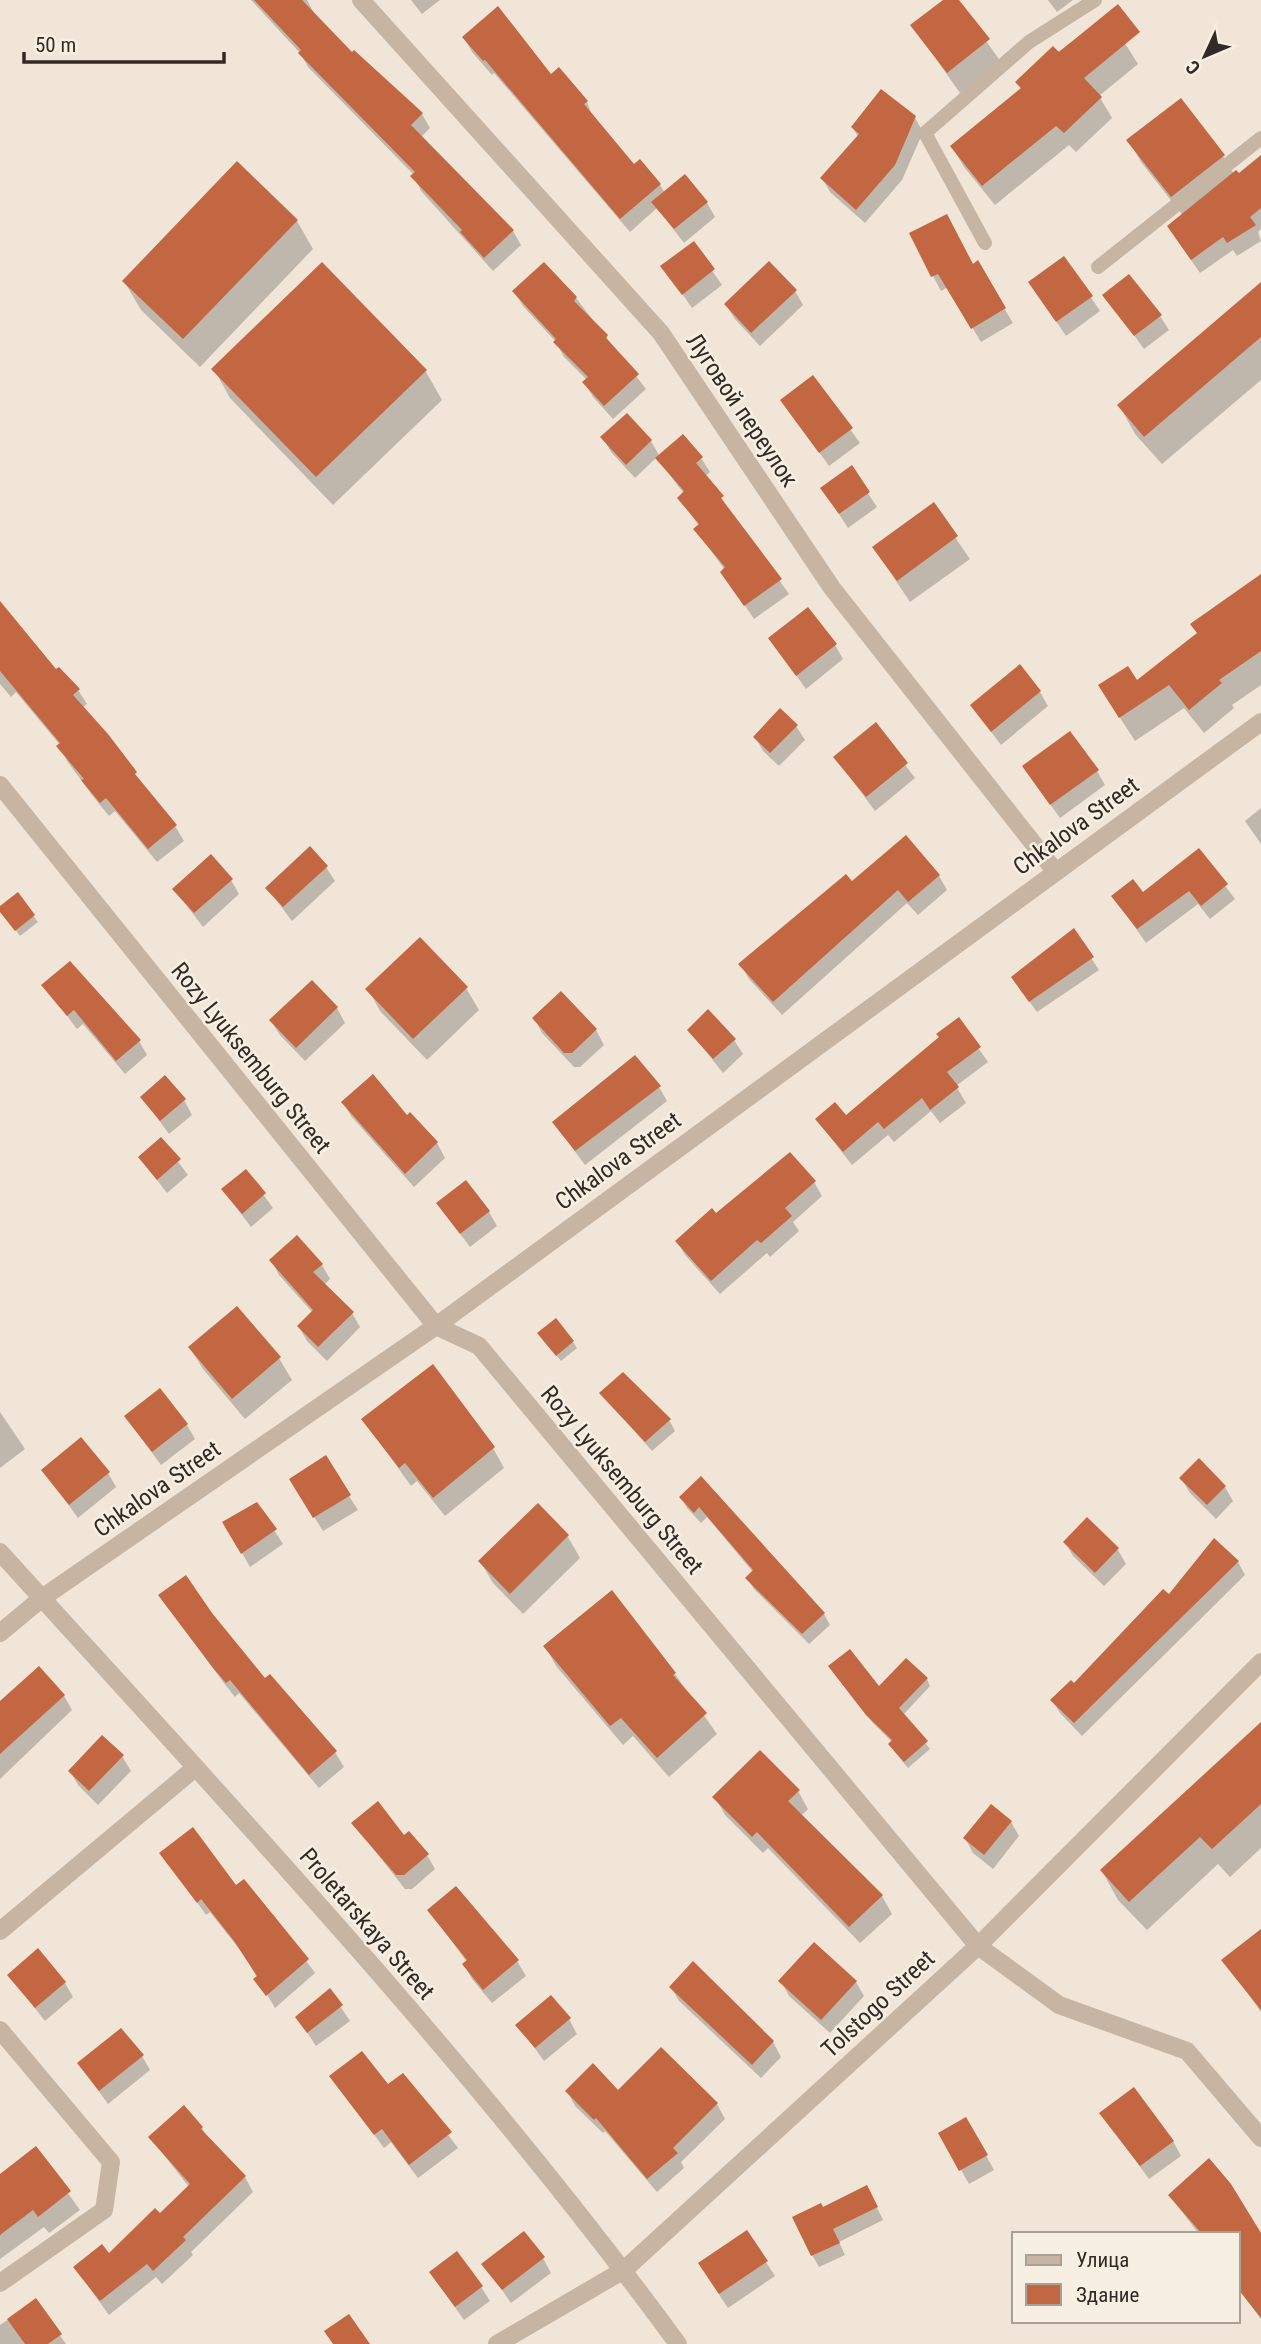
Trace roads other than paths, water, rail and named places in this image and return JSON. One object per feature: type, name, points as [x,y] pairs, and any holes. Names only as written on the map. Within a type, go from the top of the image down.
[{"type":"street","name":"Луговой переулок","points":[[361,0],[661,333],[832,588],[1055,871]]},
{"type":"street","name":"Chkalova Street","points":[[0,1633],[41,1598],[436,1326],[1261,722]]},
{"type":"street","name":"Rozy Lyuksemburg Street","points":[[0,785],[436,1326],[479,1346],[978,1946],[1059,2005],[1187,2051],[1261,2138]]},
{"type":"street","name":"Proletarskaya Street","points":[[0,1552],[338,1926],[483,2096],[624,2270],[678,2344]]},
{"type":"street","name":"Tolstogo Street","points":[[498,2344],[624,2270],[978,1946],[1261,1662]]},
{"type":"street","points":[[0,1931],[195,1768]]},
{"type":"street","points":[[0,2030],[111,2162],[104,2210],[0,2283]]},
{"type":"lane","points":[[985,243],[925,133],[1030,42],[1095,0]]},
{"type":"lane","points":[[1098,267],[1261,138]]}]
